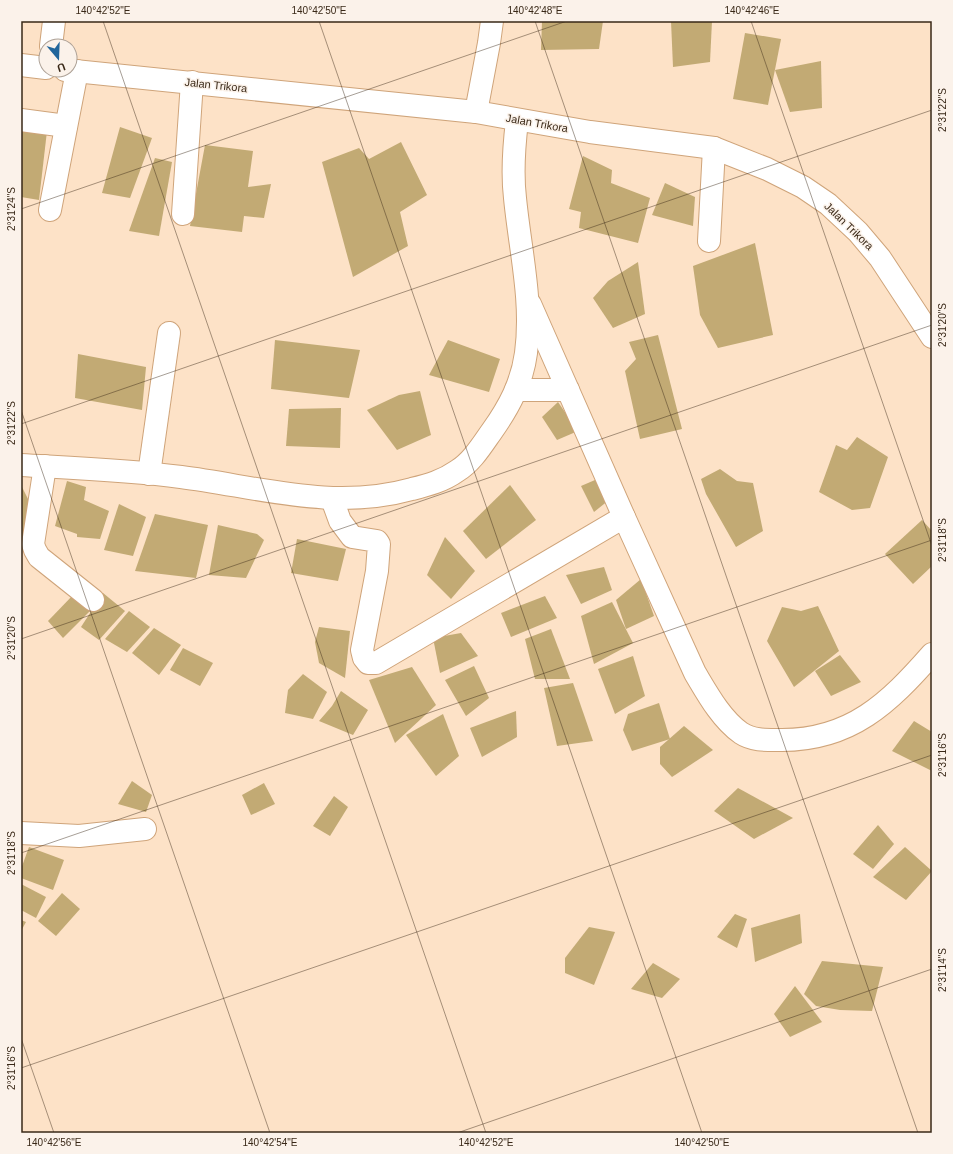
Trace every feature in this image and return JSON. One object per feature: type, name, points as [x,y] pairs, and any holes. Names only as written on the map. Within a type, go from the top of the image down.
[{"type":"street","points":[[52,38],[54,21]]},
{"type":"street","points":[[476,112],[490,43],[492,21]]},
{"type":"street","points":[[21,65],[38,67]]},
{"type":"street","name":"Jalan Trikora","points":[[78,72],[476,112],[517,120],[714,148],[767,169],[803,188],[828,204],[858,232],[880,258],[932,337]]},
{"type":"street","points":[[50,210],[66,126],[70,78]]},
{"type":"street","points":[[183,214],[192,82]]},
{"type":"street","points":[[21,120],[66,126]]},
{"type":"street","points":[[21,465],[180,477],[313,498],[332,499],[376,497],[403,492],[435,483],[458,471],[482,446],[509,406],[522,375],[526,352],[528,299],[514,196],[514,147],[517,120]]},
{"type":"street","points":[[709,241],[714,148]]},
{"type":"street","points":[[528,299],[624,517],[695,673],[707,693],[726,719],[741,733],[759,740],[805,740],[834,733],[864,718],[887,701],[904,685],[932,654]]},
{"type":"street","points":[[149,474],[169,333]]},
{"type":"street","points":[[516,390],[568,390]]},
{"type":"street","points":[[45,466],[33,544],[35,550],[39,557],[93,600]]},
{"type":"street","points":[[332,499],[340,521],[352,537],[376,541],[379,544],[377,572],[362,650],[364,658],[368,663],[376,663],[624,517]]},
{"type":"street","points":[[21,833],[79,836],[145,829]]},
{"type":"building","points":[[542,21],[603,21],[599,49],[541,50]]},
{"type":"building","points":[[671,21],[712,21],[710,62],[673,67]]},
{"type":"building","points":[[745,33],[781,39],[768,105],[733,99]]},
{"type":"building","points":[[821,61],[822,108],[790,112],[775,70]]},
{"type":"building","points":[[21,126],[47,131],[39,200],[21,197]]},
{"type":"building","points":[[120,127],[152,138],[130,198],[102,193]]},
{"type":"building","points":[[401,142],[427,195],[400,212],[408,246],[353,277],[322,162],[359,148],[369,159]]},
{"type":"building","points":[[205,145],[253,151],[248,187],[271,184],[264,218],[244,216],[242,232],[190,226]]},
{"type":"building","points":[[583,156],[612,170],[611,183],[650,198],[638,243],[579,228],[581,212],[569,209]]},
{"type":"building","points":[[155,158],[172,162],[159,236],[129,231]]},
{"type":"building","points":[[665,183],[695,197],[693,226],[652,215]]},
{"type":"building","points":[[755,243],[773,335],[718,348],[700,315],[693,266]]},
{"type":"building","points":[[638,262],[645,314],[613,328],[593,298],[608,281]]},
{"type":"building","points":[[658,335],[682,429],[640,439],[625,371],[636,359],[629,342]]},
{"type":"building","points":[[275,340],[360,350],[349,398],[271,389]]},
{"type":"building","points":[[448,340],[500,359],[489,392],[429,375]]},
{"type":"building","points":[[78,354],[146,367],[142,410],[75,398]]},
{"type":"building","points":[[420,391],[431,435],[397,450],[367,410],[399,395]]},
{"type":"building","points":[[558,402],[578,431],[557,440],[542,417]]},
{"type":"building","points":[[341,408],[340,448],[286,446],[289,409]]},
{"type":"building","points":[[857,437],[888,457],[870,508],[852,510],[819,492],[836,445],[847,450]]},
{"type":"building","points":[[720,469],[737,481],[753,483],[763,531],[736,547],[706,494],[701,479]]},
{"type":"building","points":[[595,480],[609,500],[594,512],[581,486]]},
{"type":"building","points":[[67,481],[86,487],[84,500],[109,511],[100,539],[77,537],[77,534],[55,526]]},
{"type":"building","points":[[21,485],[32,507],[24,544],[21,544]]},
{"type":"building","points":[[510,485],[536,520],[486,559],[463,531]]},
{"type":"building","points":[[119,504],[146,517],[133,556],[104,550]]},
{"type":"building","points":[[155,514],[208,525],[196,578],[135,571]]},
{"type":"building","points":[[922,520],[932,531],[932,566],[913,584],[885,554]]},
{"type":"building","points":[[218,525],[257,534],[264,540],[246,578],[209,575]]},
{"type":"building","points":[[445,537],[475,571],[451,599],[427,575]]},
{"type":"building","points":[[297,539],[346,549],[338,581],[291,573]]},
{"type":"building","points":[[604,567],[612,590],[581,604],[566,575]]},
{"type":"building","points":[[641,579],[654,616],[626,629],[616,600]]},
{"type":"building","points":[[75,593],[92,609],[63,638],[48,621]]},
{"type":"building","points":[[103,593],[125,611],[99,640],[81,627]]},
{"type":"building","points":[[545,596],[557,618],[511,637],[501,613]]},
{"type":"building","points":[[612,602],[633,643],[594,664],[581,616]]},
{"type":"building","points":[[818,606],[839,651],[794,687],[767,641],[782,607],[801,611]]},
{"type":"building","points":[[129,611],[150,627],[127,652],[105,639]]},
{"type":"building","points":[[319,627],[350,631],[345,678],[319,663],[315,642]]},
{"type":"building","points":[[154,628],[181,645],[159,675],[132,653]]},
{"type":"building","points":[[551,629],[570,679],[535,679],[525,639]]},
{"type":"building","points":[[461,633],[478,656],[440,673],[433,638]]},
{"type":"building","points":[[183,648],[213,663],[200,686],[170,670]]},
{"type":"building","points":[[840,655],[861,682],[831,696],[815,671]]},
{"type":"building","points":[[633,656],[645,696],[615,714],[598,669]]},
{"type":"building","points":[[474,666],[489,698],[466,716],[445,680]]},
{"type":"building","points":[[412,667],[436,705],[395,743],[369,680]]},
{"type":"building","points":[[303,674],[327,692],[313,719],[285,713],[288,690]]},
{"type":"building","points":[[573,683],[593,741],[557,746],[544,688]]},
{"type":"building","points":[[341,691],[368,710],[353,735],[319,721],[332,706]]},
{"type":"building","points":[[659,703],[670,739],[632,751],[623,730],[628,714]]},
{"type":"building","points":[[516,711],[517,737],[482,757],[470,728]]},
{"type":"building","points":[[443,714],[459,756],[436,776],[406,735]]},
{"type":"building","points":[[914,721],[932,732],[932,771],[892,751]]},
{"type":"building","points":[[684,726],[713,750],[672,777],[660,764],[660,747]]},
{"type":"building","points":[[132,781],[152,795],[146,812],[118,804]]},
{"type":"building","points":[[264,783],[275,804],[251,815],[242,795]]},
{"type":"building","points":[[738,788],[793,818],[754,839],[714,811]]},
{"type":"building","points":[[334,796],[348,807],[330,836],[313,826]]},
{"type":"building","points":[[878,825],[894,844],[873,869],[853,854]]},
{"type":"building","points":[[29,847],[64,860],[53,890],[21,878],[21,869]]},
{"type":"building","points":[[905,847],[932,871],[906,900],[873,877]]},
{"type":"building","points":[[21,884],[46,897],[36,918],[21,910]]},
{"type":"building","points":[[62,893],[80,909],[56,936],[38,921]]},
{"type":"building","points":[[735,914],[747,919],[737,948],[717,937]]},
{"type":"building","points":[[800,914],[802,943],[755,962],[751,928]]},
{"type":"building","points":[[21,920],[26,922],[21,931]]},
{"type":"building","points":[[589,927],[615,932],[594,985],[565,973],[565,958]]},
{"type":"building","points":[[822,961],[883,967],[872,1011],[840,1010],[816,1006],[804,994]]},
{"type":"building","points":[[653,963],[680,979],[662,998],[631,989]]},
{"type":"building","points":[[795,986],[822,1022],[790,1037],[774,1014]]}]
